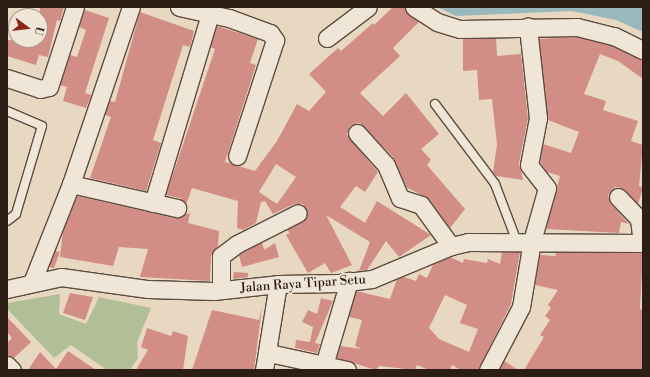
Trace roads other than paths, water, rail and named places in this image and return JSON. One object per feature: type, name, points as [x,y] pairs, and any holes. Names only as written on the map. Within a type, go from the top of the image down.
[{"type":"street","points":[[7,78],[40,89],[49,87],[75,7]]},
{"type":"street","points":[[33,280],[72,184],[131,7]]},
{"type":"street","points":[[179,7],[210,14],[270,33],[275,40],[237,156]]},
{"type":"street","points":[[327,38],[368,7]]},
{"type":"street","points":[[414,7],[437,22],[460,29],[577,27],[614,36],[643,50]]},
{"type":"street","points":[[153,203],[210,14]]},
{"type":"street","points":[[488,370],[522,307],[524,242],[547,188],[529,165],[538,118],[528,27]]},
{"type":"street","points":[[357,133],[386,165],[400,198],[421,205],[451,246]]},
{"type":"street","points":[[72,184],[177,208]]},
{"type":"street","points":[[618,197],[639,219],[643,243]]},
{"type":"street","points":[[220,290],[221,256],[237,244],[298,213]]},
{"type":"street","name":"Jalan Raya Tipar Setu","points":[[9,285],[33,280],[61,277],[148,289],[220,290],[278,284],[372,279],[451,246],[524,242],[643,243]]},
{"type":"street","points":[[324,365],[349,281]]},
{"type":"street","points":[[264,370],[269,353],[278,284]]},
{"type":"street","points":[[269,353],[347,370]]},
{"type":"street","points":[[7,365],[12,370]]},
{"type":"lane","points":[[435,104],[495,184],[524,242]]},
{"type":"lane","points":[[7,111],[42,126],[16,214],[7,221]]},
{"type":"water","points":[[437,7],[643,7],[643,32],[616,20],[572,11],[456,16]]}]
